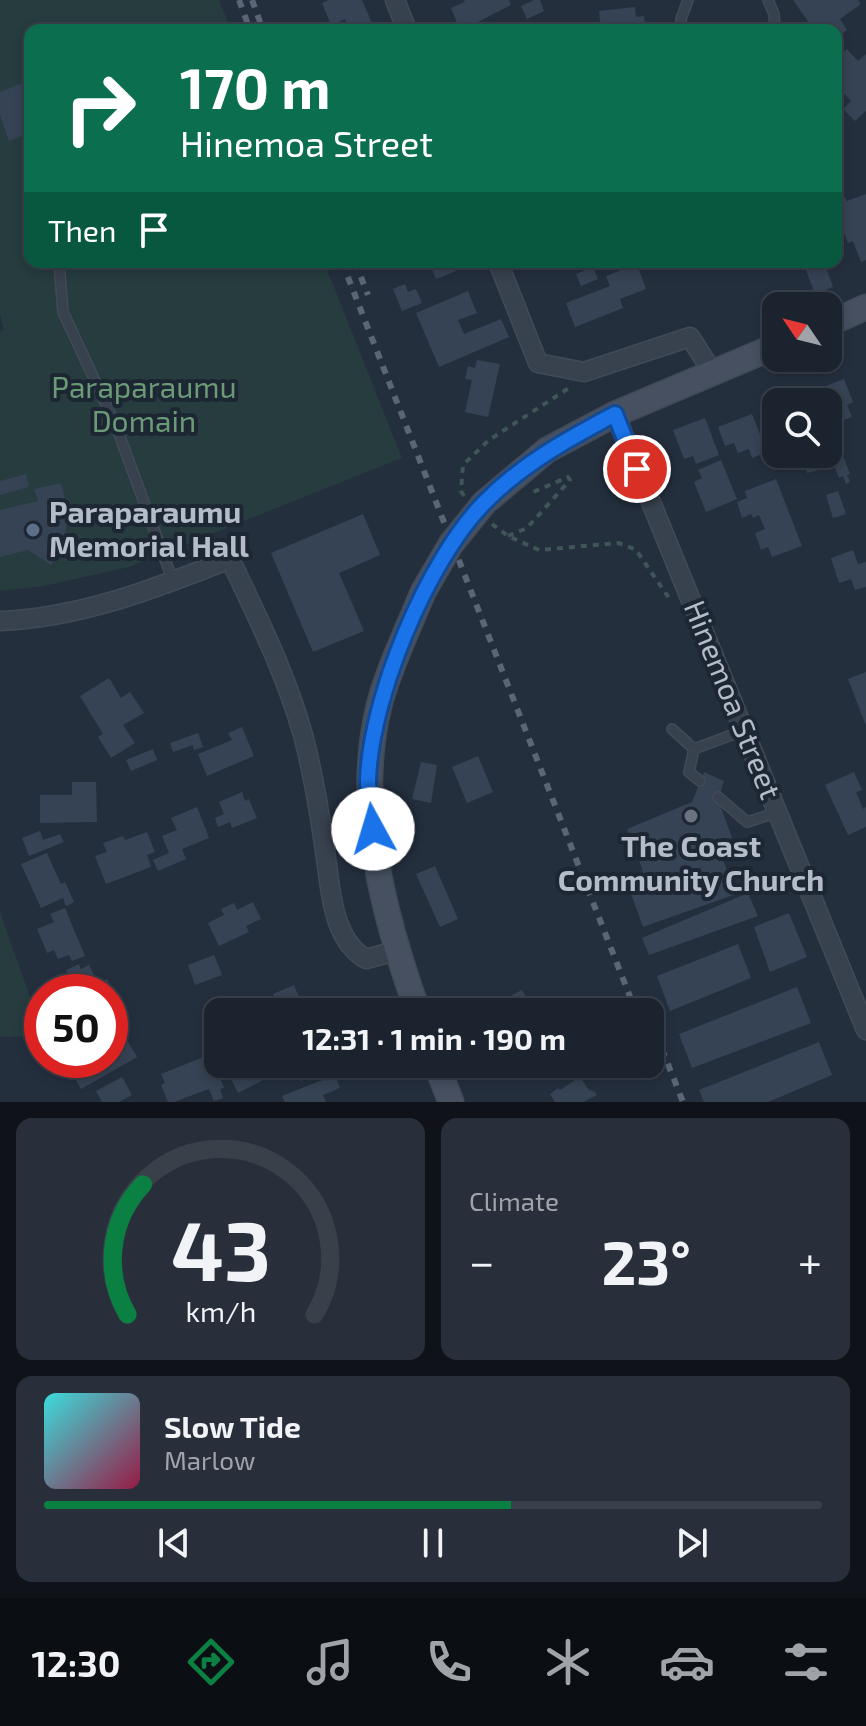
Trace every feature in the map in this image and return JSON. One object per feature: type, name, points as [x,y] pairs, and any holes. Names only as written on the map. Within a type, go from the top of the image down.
[{"type":"main road","points":[[842,318],[866,307]]},
{"type":"main road","points":[[413,998],[396,951],[376,853],[368,781],[379,705],[423,592],[451,544],[480,510],[547,450],[615,414],[762,352]]},
{"type":"main road","points":[[442,1078],[451,1102]]},
{"type":"street","points":[[395,0],[405,24]]},
{"type":"street","points":[[500,268],[538,363],[584,372],[690,337],[713,373]]},
{"type":"street","name":"Hinemoa Street","points":[[615,414],[866,1030]]},
{"type":"street","points":[[0,621],[74,611],[173,581],[230,559],[260,619],[302,733],[338,925],[353,951],[366,959],[396,951]]},
{"type":"lane","points":[[682,24],[688,0]]},
{"type":"lane","points":[[768,0],[775,24]]},
{"type":"lane","points":[[59,268],[63,312],[138,480],[173,581]]},
{"type":"lane","points":[[672,729],[694,749]]},
{"type":"lane","points":[[694,749],[745,730]]},
{"type":"lane","points":[[694,749],[689,772],[700,781]]},
{"type":"lane","points":[[718,797],[747,822],[779,812]]},
{"type":"path","points":[[584,372],[569,390],[489,440],[463,465],[461,491],[508,536],[539,550],[619,543],[636,550],[669,599]]},
{"type":"path","points":[[508,536],[527,528],[570,480],[568,477],[521,497]]},
{"type":"green space","name":"Paraparaumu Domain","points":[[0,0],[219,0],[229,24],[24,24],[24,268],[326,268],[402,458],[129,567],[44,586],[0,591],[0,332],[4,330],[0,314]]},
{"type":"green space","points":[[0,912],[24,980],[24,1036],[0,1037]]},
{"type":"building","points":[[329,0],[362,0],[372,24],[347,24],[345,19],[331,24],[322,3]]},
{"type":"building","points":[[509,0],[511,5],[474,24],[458,24],[451,8],[465,2]]},
{"type":"building","points":[[540,0],[544,11],[527,19],[521,6]]},
{"type":"building","points":[[793,0],[858,0],[861,4],[840,19],[847,30],[842,34],[842,24],[810,24]]},
{"type":"building","points":[[635,7],[636,17],[644,16],[645,24],[600,24],[599,11]]},
{"type":"building","points":[[847,49],[858,61],[866,54],[866,111],[855,121],[843,109],[851,101],[842,91],[842,54]]},
{"type":"building","points":[[24,82],[24,135],[9,141],[0,115],[0,92]]},
{"type":"building","points":[[866,194],[866,260],[861,262],[853,241],[848,243],[842,228],[842,198],[845,197],[847,201]]},
{"type":"building","points":[[431,268],[455,268],[456,271],[436,279]]},
{"type":"building","points":[[593,268],[598,279],[581,286],[576,274]]},
{"type":"building","points":[[627,268],[638,268],[646,289],[620,299],[623,308],[575,327],[566,303],[610,286],[606,276]]},
{"type":"building","points":[[805,268],[826,268],[833,287],[814,292]]},
{"type":"building","points":[[405,284],[408,292],[416,289],[422,303],[402,311],[393,289]]},
{"type":"building","points":[[468,291],[477,313],[458,320],[464,334],[501,319],[509,337],[439,367],[416,313]]},
{"type":"building","points":[[477,360],[500,364],[488,417],[465,412],[472,380],[465,379],[468,366],[475,368]]},
{"type":"building","points":[[844,379],[853,402],[847,405],[852,417],[842,421],[842,388],[820,388]]},
{"type":"building","points":[[752,414],[762,439],[762,454],[752,458],[749,449],[738,453],[734,443],[725,446],[718,427]]},
{"type":"building","points":[[705,418],[719,455],[696,464],[693,456],[684,459],[673,430]]},
{"type":"building","points":[[842,453],[850,482],[846,484],[843,476],[839,478],[835,468],[842,468]]},
{"type":"building","points":[[721,460],[737,499],[706,512],[694,482],[702,478],[698,470]]},
{"type":"building","points":[[805,468],[827,468],[807,473]]},
{"type":"building","points":[[26,474],[29,487],[0,495],[0,481]]},
{"type":"building","points":[[776,479],[802,546],[772,557],[768,547],[761,550],[755,533],[765,529],[759,515],[742,518],[737,502],[747,498],[745,491]]},
{"type":"building","name":"Paraparaumu Memorial Hall","points":[[61,483],[69,516],[62,545],[51,565],[28,550],[0,557],[0,510],[38,501],[34,489]]},
{"type":"building","points":[[838,491],[846,514],[833,518],[826,495]]},
{"type":"building","points":[[363,514],[380,555],[339,573],[364,631],[313,652],[271,553]]},
{"type":"building","points":[[853,550],[858,564],[866,562],[866,587],[855,590],[851,579],[839,583],[831,558]]},
{"type":"building","points":[[866,672],[866,726],[848,679]]},
{"type":"building","points":[[109,678],[121,698],[130,692],[144,713],[123,725],[135,743],[111,758],[98,737],[103,734],[80,696]]},
{"type":"building","points":[[242,727],[254,756],[207,776],[198,754],[232,740],[228,733]]},
{"type":"building","points":[[198,733],[203,747],[194,750],[193,745],[173,752],[170,743]]},
{"type":"building","points":[[153,749],[157,760],[131,771],[126,760]]},
{"type":"building","points":[[478,756],[493,792],[467,803],[452,767]]},
{"type":"building","points":[[421,762],[437,765],[431,803],[412,799]]},
{"type":"building","points":[[704,772],[724,781],[718,799],[732,838],[717,844],[736,894],[643,927],[625,877],[643,871],[627,829],[692,802]]},
{"type":"building","points":[[854,772],[862,790],[856,792],[863,809],[866,807],[866,827],[848,835],[825,785]]},
{"type":"building","points":[[72,782],[96,782],[97,822],[40,823],[40,795],[72,795]]},
{"type":"building","points":[[242,792],[245,801],[249,799],[257,818],[232,828],[230,822],[218,827],[215,818],[224,814],[219,802]]},
{"type":"building","points":[[197,807],[209,838],[182,849],[186,859],[158,871],[153,860],[169,853],[162,836],[177,830],[171,818]]},
{"type":"building","points":[[40,831],[43,840],[60,834],[64,842],[29,856],[22,838]]},
{"type":"building","points":[[147,832],[155,852],[147,855],[151,867],[106,884],[95,856],[107,852],[103,843],[123,836],[125,840]]},
{"type":"building","points":[[47,853],[61,884],[65,882],[74,902],[66,906],[63,898],[41,908],[21,864]]},
{"type":"building","points":[[435,866],[458,919],[440,927],[416,874]]},
{"type":"building","points":[[748,893],[758,916],[649,955],[642,938]]},
{"type":"building","points":[[253,902],[261,919],[246,926],[249,932],[219,946],[208,923],[224,915],[221,909],[234,903],[237,910]]},
{"type":"building","points":[[65,908],[85,956],[72,961],[69,955],[58,959],[54,950],[47,953],[37,929],[54,922],[50,914]]},
{"type":"building","points":[[789,913],[807,957],[770,972],[754,927]]},
{"type":"building","points":[[738,944],[751,978],[670,1011],[657,976]]},
{"type":"building","points":[[214,955],[222,975],[195,985],[188,965]]},
{"type":"building","points":[[79,964],[81,969],[89,965],[94,974],[68,974],[66,970]]},
{"type":"building","points":[[294,985],[299,998],[274,998],[273,994]]},
{"type":"building","points":[[797,987],[811,1023],[692,1068],[679,1034]]},
{"type":"building","points":[[522,990],[527,998],[514,998],[512,995]]},
{"type":"building","points":[[128,1042],[137,1057],[128,1062]]},
{"type":"building","points":[[819,1042],[832,1075],[768,1102],[704,1102],[699,1090]]},
{"type":"building","points":[[204,1057],[204,1078],[220,1078],[223,1098],[214,1101],[209,1089],[168,1102],[161,1085],[165,1083],[161,1074]]},
{"type":"building","points":[[75,1078],[100,1078],[81,1089]]},
{"type":"building","points":[[123,1078],[132,1095],[119,1102],[102,1102],[96,1091]]},
{"type":"building","points":[[230,1078],[262,1078],[263,1080],[238,1093]]},
{"type":"building","points":[[327,1078],[336,1078],[340,1088],[323,1095],[326,1102],[285,1102],[282,1096]]},
{"type":"building","points":[[581,1078],[597,1095],[583,1102],[555,1102],[550,1094],[558,1088],[560,1090]]},
{"type":"railway","points":[[239,0],[248,24]]},
{"type":"railway","points":[[252,0],[261,24]]},
{"type":"railway","points":[[344,268],[631,998]]},
{"type":"railway","points":[[357,268],[368,295]]},
{"type":"railway","points":[[664,1054],[683,1102]]},
{"type":"place","name":"Paraparaumu Memorial Hall","points":[[33,530]]},
{"type":"place","name":"The Coast Community Church","points":[[691,816]]},
{"type":"route","points":[[373,829],[368,781],[379,705],[423,592],[451,544],[484,503],[547,450],[615,414],[637,469]]}]
